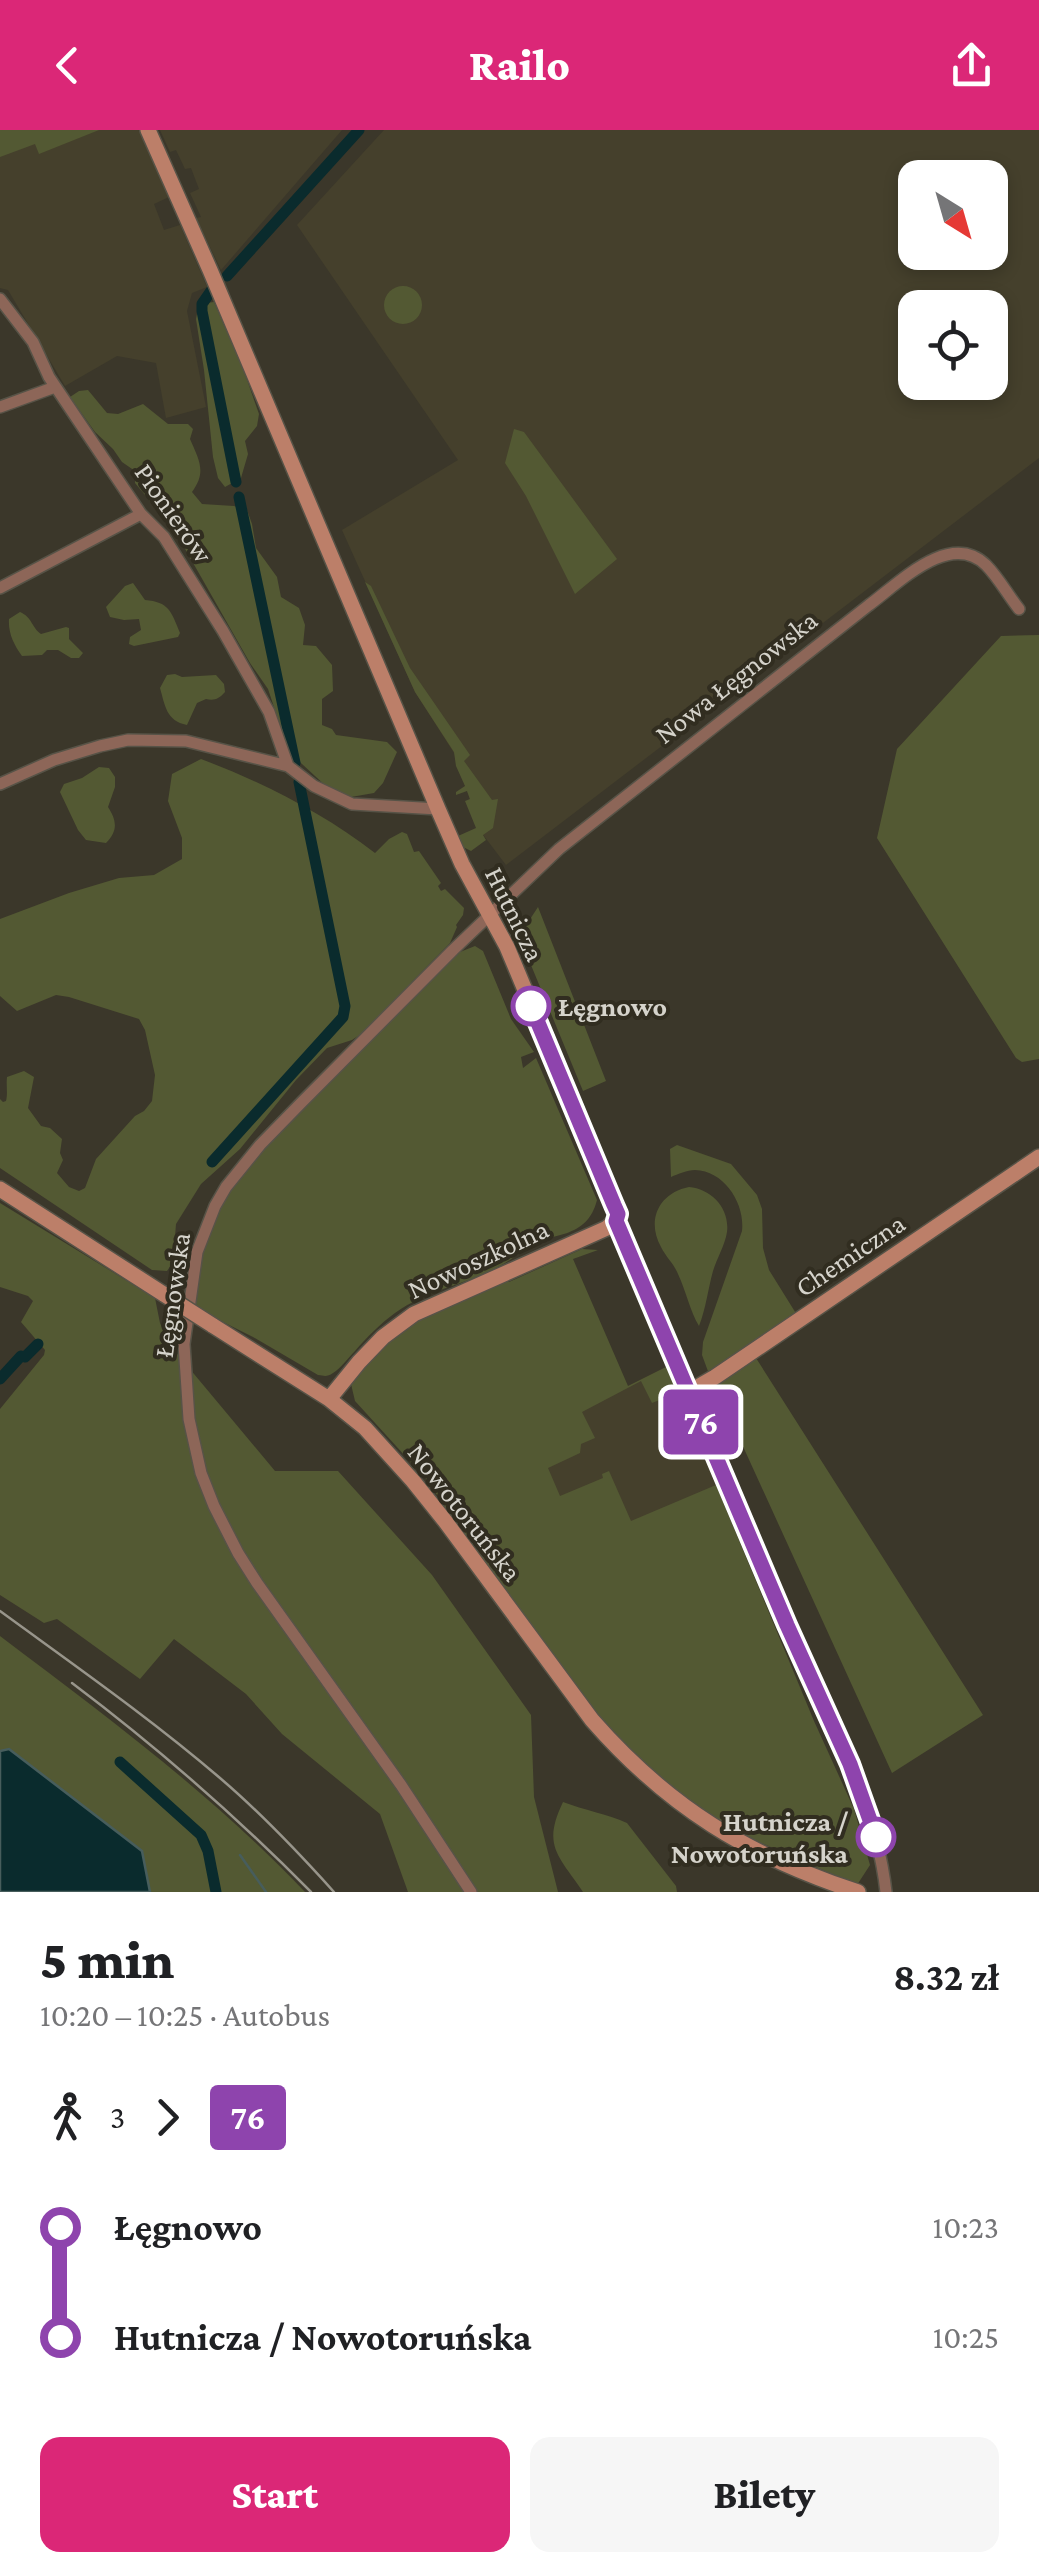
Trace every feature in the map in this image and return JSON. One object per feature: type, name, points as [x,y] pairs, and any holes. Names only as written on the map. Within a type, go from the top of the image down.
[{"type":"street","name":"Hutnicza","points":[[148,130],[462,864],[506,946],[610,1193],[618,1214],[616,1221],[850,1764],[877,1840],[886,1892]]},
{"type":"street","name":"Pionierów","points":[[0,299],[33,342],[55,387],[141,514],[164,537],[222,631],[269,712],[288,766]]},
{"type":"street","points":[[0,407],[55,387]]},
{"type":"street","points":[[0,588],[141,514]]},
{"type":"street","name":"Nowa Łęgnowska","points":[[490,915],[560,849],[921,566],[955,552],[975,558],[985,564],[1019,610]]},
{"type":"street","points":[[0,784],[54,760],[128,740],[198,742],[288,766],[314,786],[352,804],[438,809]]},
{"type":"street","name":"Łęgnowska","points":[[470,1892],[401,1784],[238,1553],[200,1473],[189,1419],[184,1344],[197,1252],[226,1186],[260,1145],[490,915]]},
{"type":"street","name":"Chemiczna","points":[[689,1392],[716,1378],[1039,1157]]},
{"type":"street","name":"Nowotoruńska","points":[[0,1189],[329,1400],[365,1428],[413,1481],[564,1684],[630,1760],[668,1795],[727,1835],[796,1871],[858,1892]]},
{"type":"street","name":"Nowoszkolna","points":[[329,1400],[383,1337],[414,1314],[616,1221]]},
{"type":"shaded area","points":[[0,130],[140,130],[169,197],[154,204],[164,230],[180,225],[207,287],[192,293],[187,311],[206,407],[166,418],[156,363],[117,356],[65,386],[8,290],[0,288]]},
{"type":"shaded area","points":[[160,130],[342,130],[221,270],[196,218],[201,217],[190,193],[199,189],[191,168],[185,169],[176,150],[170,152]]},
{"type":"shaded area","points":[[384,130],[1039,130],[1039,458],[506,865],[481,832],[454,753],[415,692],[342,530],[458,460],[297,225]]},
{"type":"shaded area","points":[[666,1367],[718,1490],[517,1571],[555,1423]]},
{"type":"green space","points":[[0,130],[99,130],[39,154],[35,144],[0,157]]},
{"type":"green space","points":[[403,286],[416,292],[422,305],[416,318],[403,324],[390,318],[384,305],[390,292]]},
{"type":"green space","points":[[214,302],[259,414],[257,426],[245,441],[248,454],[241,478],[225,487],[218,478],[213,457],[196,319],[199,304]]},
{"type":"green space","points":[[88,390],[107,413],[118,414],[143,404],[168,424],[188,424],[193,429],[190,439],[200,472],[192,492],[202,504],[247,510],[256,548],[277,577],[281,597],[299,608],[305,625],[303,645],[316,646],[332,665],[333,691],[322,699],[322,725],[336,735],[387,742],[397,752],[374,793],[351,797],[328,788],[289,752],[268,689],[184,547],[135,483],[135,471],[95,432],[70,397]]},
{"type":"green space","points":[[514,429],[524,432],[617,559],[575,594],[505,463]]},
{"type":"green space","points":[[365,582],[371,586],[410,668],[470,755],[464,761],[492,800],[498,799],[493,828],[483,835],[486,840],[471,851],[463,847],[458,836],[476,828],[465,801],[470,799],[467,791],[456,795],[465,786],[454,752],[415,692]]},
{"type":"green space","points":[[133,583],[145,600],[168,609],[180,633],[178,637],[129,644],[130,637],[141,630],[139,619],[110,617],[106,607],[125,586]]},
{"type":"green space","points":[[20,612],[41,634],[69,628],[69,639],[83,653],[79,658],[58,650],[22,656],[9,624],[9,619]]},
{"type":"green space","points":[[1039,635],[1039,1059],[1022,1062],[877,838],[897,749],[1001,636]]},
{"type":"green space","points":[[167,675],[216,675],[225,692],[216,699],[197,703],[187,725],[180,723],[168,711],[160,688]]},
{"type":"green space","points":[[201,759],[291,800],[375,853],[389,839],[402,832],[407,834],[414,852],[419,851],[441,883],[441,891],[445,889],[464,908],[450,943],[361,1034],[327,1048],[240,1149],[201,1184],[176,1224],[173,1262],[167,1271],[152,1270],[0,1168],[0,1099],[6,1101],[7,1077],[24,1071],[34,1077],[28,1108],[41,1126],[50,1128],[62,1139],[63,1160],[57,1173],[69,1187],[79,1191],[85,1188],[96,1159],[152,1101],[155,1075],[139,1019],[56,995],[17,1011],[0,996],[0,919],[119,878],[154,875],[182,859],[182,838],[168,801],[172,774]]},
{"type":"green space","points":[[99,767],[109,768],[115,777],[108,807],[115,826],[106,843],[86,840],[60,792],[64,784]]},
{"type":"green space","points":[[538,907],[606,1081],[583,1091],[519,936]]},
{"type":"green space","points":[[475,946],[483,951],[511,1019],[534,1052],[521,1057],[523,1068],[536,1058],[597,1200],[592,1213],[577,1229],[522,1246],[500,1266],[410,1304],[379,1326],[336,1371],[318,1375],[193,1303],[207,1238],[234,1185],[285,1123],[460,952]]},
{"type":"green space","points":[[677,1145],[731,1164],[757,1195],[769,1270],[797,1315],[709,1374],[702,1355],[703,1342],[742,1231],[742,1221],[731,1191],[715,1176],[695,1170],[671,1177],[670,1149]]},
{"type":"green space","points":[[689,1187],[717,1201],[727,1223],[699,1326],[655,1227],[663,1202]]},
{"type":"green space","points":[[0,1203],[155,1298],[169,1344],[275,1471],[338,1471],[432,1575],[531,1715],[534,1797],[558,1892],[408,1892],[380,1814],[282,1734],[246,1694],[174,1639],[140,1679],[57,1619],[44,1623],[0,1595],[0,1409],[45,1350],[21,1322],[33,1301],[0,1287]]},
{"type":"green space","points":[[582,1249],[598,1250],[573,1259],[628,1386],[666,1367],[677,1393],[652,1403],[641,1381],[582,1412],[595,1438],[581,1444],[580,1453],[548,1468],[560,1496],[603,1478],[602,1474],[609,1471],[631,1521],[716,1485],[854,1809],[870,1865],[857,1885],[759,1842],[697,1808],[640,1759],[596,1714],[427,1480],[355,1401],[351,1384],[365,1364],[418,1320],[504,1279],[509,1282]]},
{"type":"green space","points":[[756,1358],[983,1715],[892,1773],[715,1385]]},
{"type":"green space","points":[[0,1636],[196,1789],[305,1892],[0,1892]]},
{"type":"green space","points":[[563,1802],[627,1823],[677,1892],[583,1892],[556,1850],[554,1829]]},
{"type":"water","points":[[9,1749],[142,1851],[150,1892],[0,1892],[0,1751]]},
{"type":"waterway","points":[[227,276],[359,130]]},
{"type":"waterway","points":[[211,291],[202,311],[236,482]]},
{"type":"waterway","points":[[239,497],[295,763]]},
{"type":"waterway","points":[[212,1162],[343,1017],[345,1006],[299,782]]},
{"type":"waterway","points":[[0,1379],[38,1344]]},
{"type":"waterway","points":[[120,1762],[201,1835],[216,1892]]},
{"type":"waterway","points":[[240,1855],[266,1892]]},
{"type":"railway","points":[[0,1611],[220,1778],[334,1892]]},
{"type":"railway","points":[[72,1683],[195,1783],[311,1892]]},
{"type":"bus line","name":"76","points":[[531,1006],[618,1214],[616,1221],[850,1764],[876,1837]]},
{"type":"place","name":"Łęgnowo","points":[[531,1006]]},
{"type":"place","name":"Hutnicza / Nowotoruńska","points":[[876,1837]]}]
